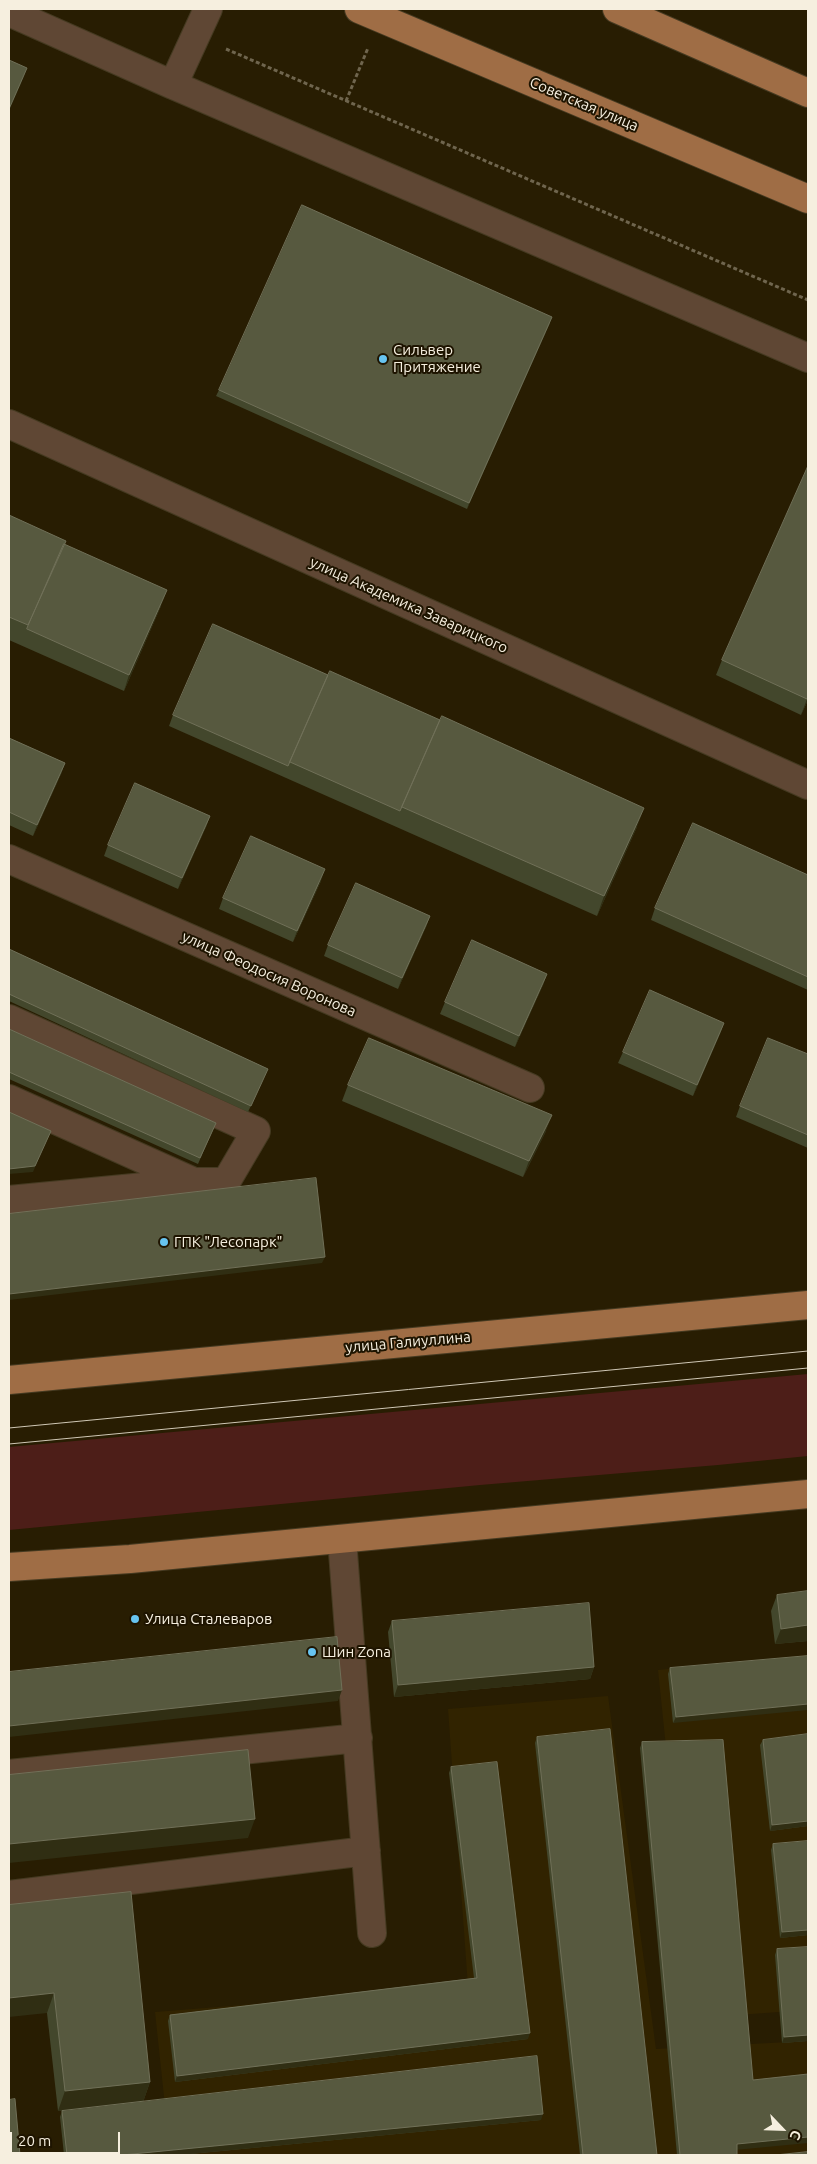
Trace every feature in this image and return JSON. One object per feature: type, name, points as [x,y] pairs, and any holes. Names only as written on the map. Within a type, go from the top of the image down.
[{"type":"main road","name":"Советская улица","points":[[359,9],[808,199]]},
{"type":"main road","points":[[617,9],[808,93]]},
{"type":"main road","name":"улица Галиуллина","points":[[9,1380],[808,1305]]},
{"type":"main road","points":[[9,1567],[130,1559],[808,1494]]},
{"type":"street","points":[[173,85],[208,9]]},
{"type":"street","points":[[9,12],[173,85],[808,358]]},
{"type":"street","name":"улица Академика Заварицкого","points":[[9,424],[808,785]]},
{"type":"street","name":"улица Феодосия Воронова","points":[[9,859],[530,1088]]},
{"type":"street","points":[[9,1019],[256,1131],[226,1182],[196,1182],[9,1200]]},
{"type":"street","points":[[9,1099],[196,1182]]},
{"type":"street","points":[[342,1539],[372,1933]]},
{"type":"street","points":[[9,1774],[358,1738]]},
{"type":"street","points":[[9,1895],[366,1850]]},
{"type":"path","points":[[346,101],[371,42]]},
{"type":"path","points":[[220,47],[808,300]]},
{"type":"shaded area","points":[[808,1374],[808,1456],[9,1530],[9,1447]]},
{"type":"shaded area","points":[[808,1655],[808,2010],[694,2018],[658,1670]]},
{"type":"shaded area","points":[[608,1696],[656,2049],[808,2041],[808,2155],[73,2155],[165,2106],[155,2012],[468,1987],[448,1709]]},
{"type":"building","points":[[9,60],[27,68],[9,109]]},
{"type":"building","name":"Сильвер Притяжение","points":[[302,205],[552,317],[469,503],[219,390]]},
{"type":"building","points":[[808,466],[808,697],[807,699],[722,660]]},
{"type":"building","points":[[9,515],[66,541],[28,625],[9,617]]},
{"type":"building","points":[[64,544],[167,590],[129,675],[27,629]]},
{"type":"building","points":[[213,624],[328,675],[288,766],[173,715]]},
{"type":"building","points":[[330,671],[440,720],[400,811],[290,762]]},
{"type":"building","points":[[442,716],[644,808],[604,896],[402,807]]},
{"type":"building","points":[[9,738],[65,763],[37,825],[9,812]]},
{"type":"building","points":[[135,783],[210,816],[182,878],[108,845]]},
{"type":"building","points":[[693,823],[808,875],[808,977],[655,908]]},
{"type":"building","points":[[251,836],[325,869],[297,931],[223,898]]},
{"type":"building","points":[[356,883],[430,916],[402,978],[328,945]]},
{"type":"building","points":[[472,940],[547,974],[519,1036],[445,1002]]},
{"type":"building","points":[[9,949],[268,1069],[251,1106],[9,994]]},
{"type":"building","points":[[650,990],[724,1023],[697,1085],[623,1052]]},
{"type":"building","points":[[9,1029],[216,1123],[200,1158],[9,1072]]},
{"type":"building","points":[[369,1038],[552,1115],[529,1161],[348,1085]]},
{"type":"building","points":[[768,1038],[808,1054],[808,1135],[740,1106]]},
{"type":"building","points":[[9,1112],[51,1131],[35,1166],[9,1169]]},
{"type":"building","name":"ГПК \"Лесопарк\"","points":[[316,1178],[325,1257],[9,1294],[9,1214]]},
{"type":"building","points":[[808,1591],[808,1625],[781,1629],[777,1595]]},
{"type":"building","points":[[589,1603],[594,1667],[398,1685],[392,1621]]},
{"type":"building","points":[[337,1637],[342,1690],[9,1726],[9,1672]]},
{"type":"building","points":[[808,1656],[808,1704],[676,1717],[670,1668]]},
{"type":"building","points":[[610,1729],[657,2155],[583,2155],[537,1737]]},
{"type":"building","points":[[808,1734],[808,1821],[772,1825],[763,1740]]},
{"type":"building","points":[[723,1740],[753,2080],[808,2074],[808,2137],[737,2144],[737,2155],[680,2155],[642,1742]]},
{"type":"building","points":[[248,1750],[255,1819],[9,1844],[9,1775]]},
{"type":"building","points":[[497,1762],[530,2033],[177,2076],[170,2015],[477,1978],[451,1767]]},
{"type":"building","points":[[808,1841],[808,1930],[782,1932],[773,1844]]},
{"type":"building","points":[[131,1892],[150,2082],[65,2091],[54,1993],[9,1998],[9,1905]]},
{"type":"building","points":[[808,1947],[808,2035],[784,2037],[777,1949]]},
{"type":"building","points":[[537,2056],[543,2114],[122,2155],[67,2155],[62,2111]]},
{"type":"building","points":[[15,2099],[20,2155],[9,2155],[9,2100]]},
{"type":"building","points":[[808,2152],[808,2155],[776,2155]]},
{"type":"tram line","points":[[9,1428],[808,1351]]},
{"type":"tram line","points":[[9,1444],[808,1368]]},
{"type":"place","name":"Сильвер Притяжение","points":[[383,359]]},
{"type":"place","name":"ГПК \"Лесопарк\"","points":[[164,1242]]},
{"type":"place","name":"Улица Сталеваров","points":[[135,1619]]},
{"type":"place","name":"Шин Zona","points":[[312,1652]]}]
